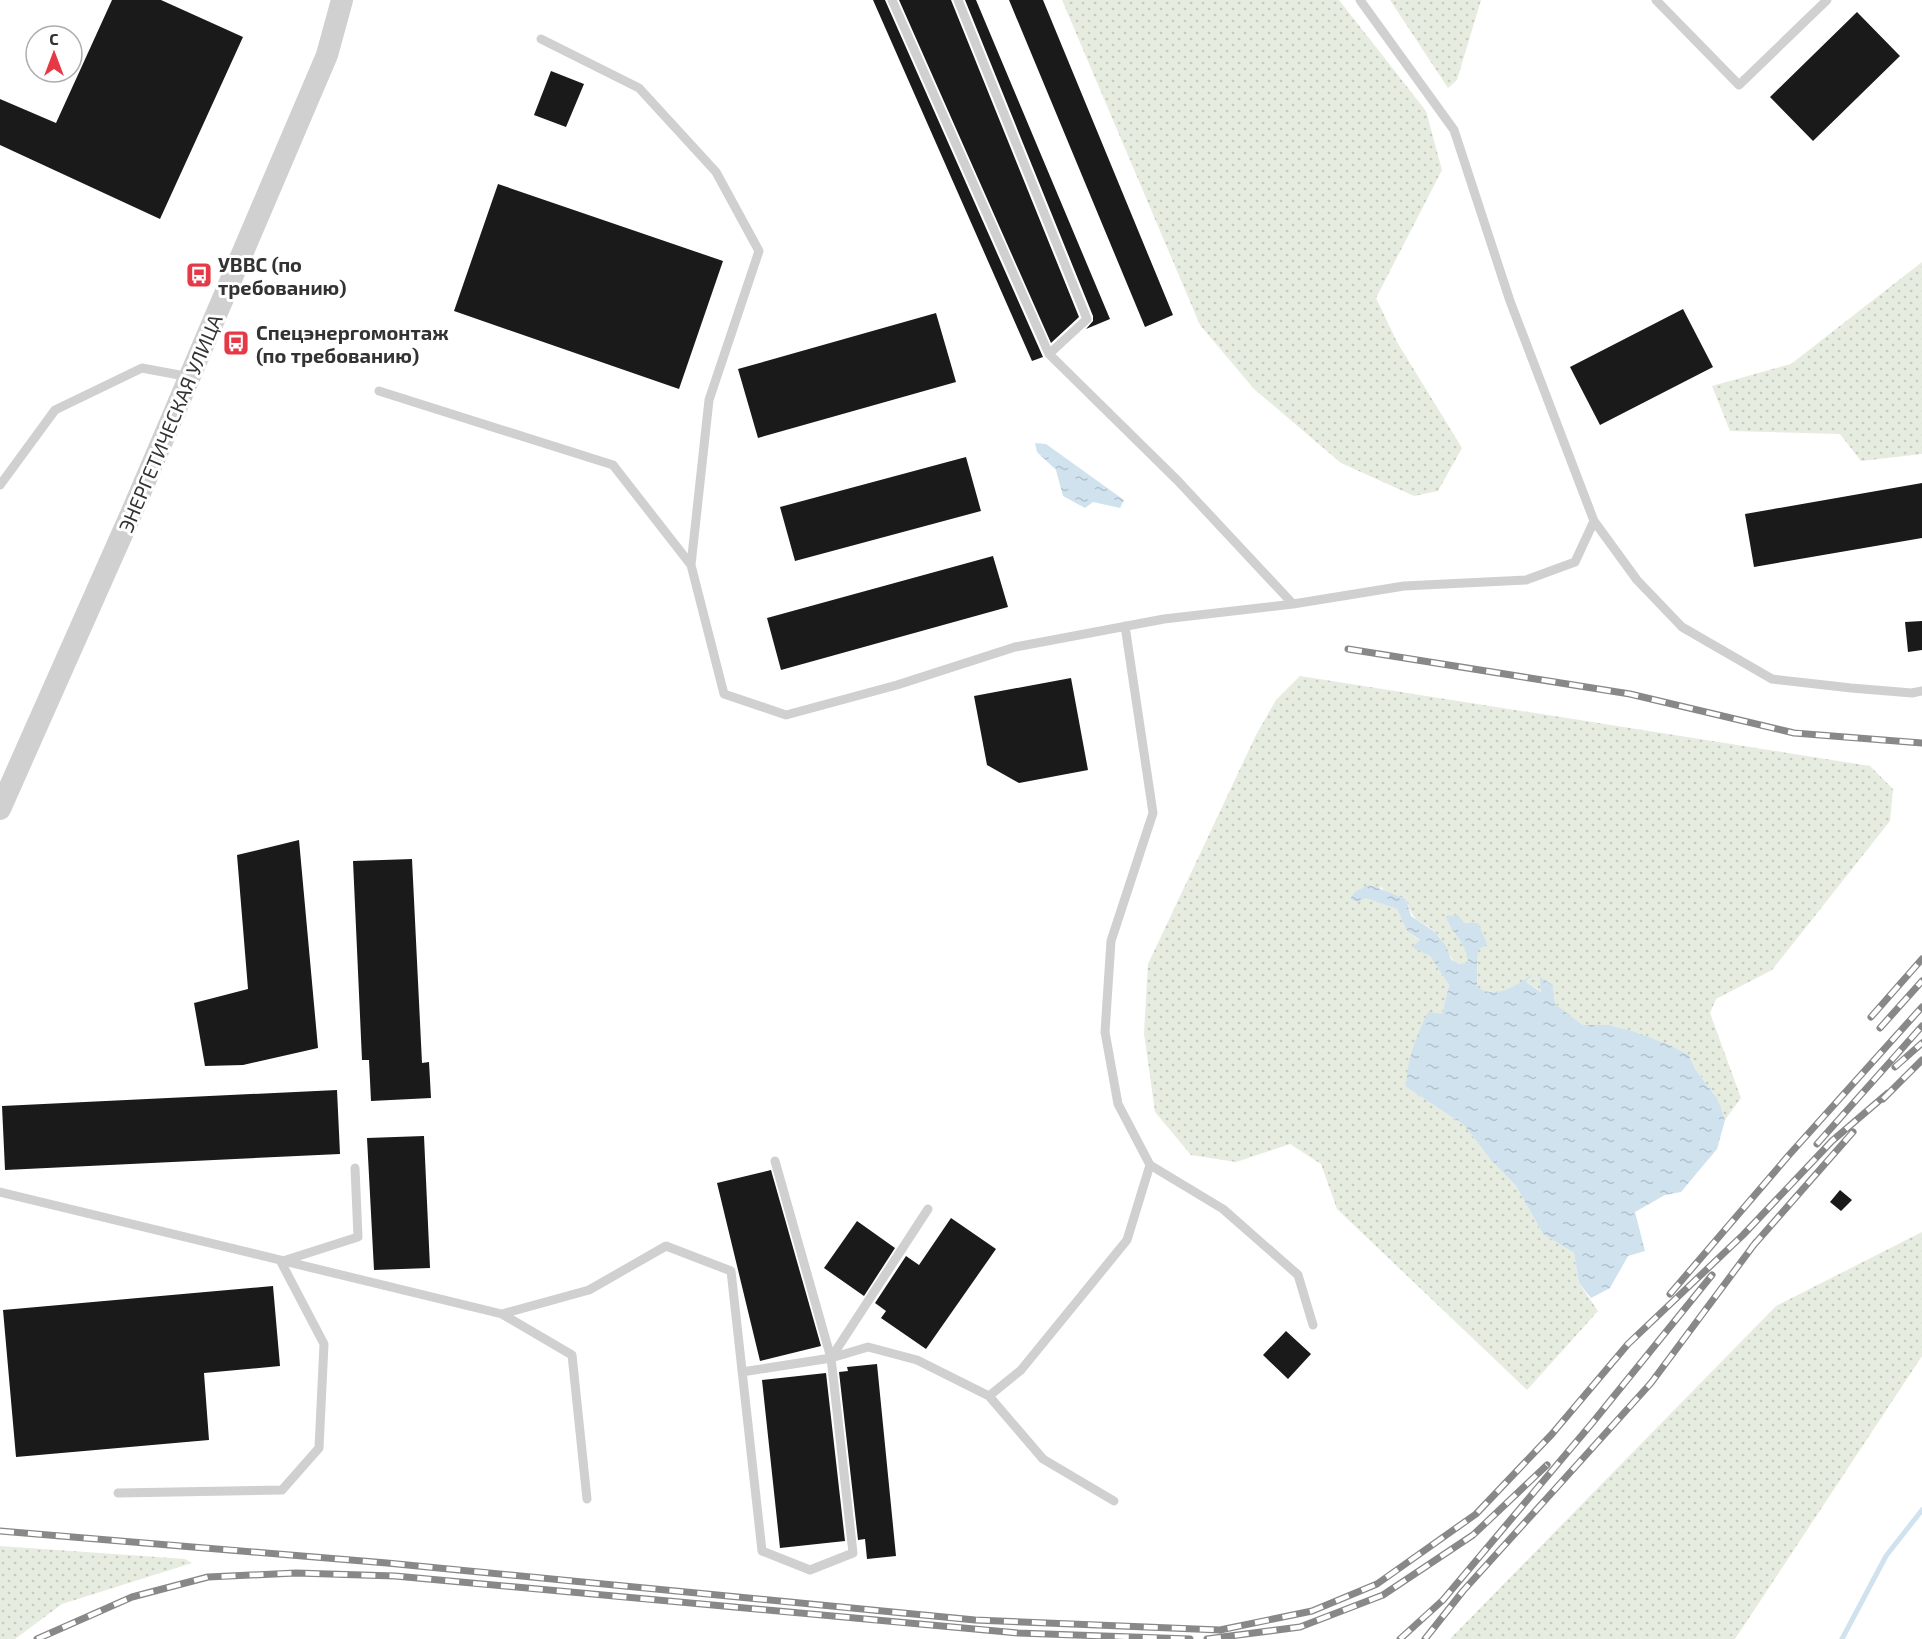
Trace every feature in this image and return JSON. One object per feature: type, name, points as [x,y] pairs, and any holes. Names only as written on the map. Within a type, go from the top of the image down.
[{"type":"street","name":"ЭНЕРГЕТИЧЕСКАЯ УЛИЦА","points":[[0,808],[190,377],[327,55],[342,0]]},
{"type":"lane","points":[[892,0],[1049,354],[1178,482],[1293,604]]},
{"type":"lane","points":[[958,0],[1087,320],[1049,354]]},
{"type":"lane","points":[[1360,0],[1454,130],[1510,301],[1594,521],[1637,580],[1682,627],[1772,679],[1912,693],[1922,691]]},
{"type":"lane","points":[[1656,0],[1739,85],[1827,0]]},
{"type":"lane","points":[[541,39],[639,88],[716,172],[759,251],[709,400],[691,565],[724,694],[786,715],[897,685],[1015,647],[1125,626],[1164,619],[1293,604],[1404,586],[1526,580],[1575,562],[1594,521]]},
{"type":"lane","points":[[0,485],[55,410],[142,368],[190,377]]},
{"type":"lane","points":[[379,392],[613,465],[691,565]]},
{"type":"lane","points":[[1125,626],[1153,813],[1111,940],[1105,1032],[1118,1104],[1150,1165],[1223,1209],[1298,1275],[1313,1325]]},
{"type":"lane","points":[[502,1314],[589,1290],[666,1246],[731,1270],[762,1551],[810,1570],[853,1554],[831,1358],[775,1161]]},
{"type":"lane","points":[[989,1396],[1021,1370],[1127,1240],[1150,1165]]},
{"type":"lane","points":[[281,1262],[358,1237],[355,1168]]},
{"type":"lane","points":[[0,1191],[281,1262],[502,1314],[572,1355],[587,1499]]},
{"type":"lane","points":[[831,1358],[928,1209]]},
{"type":"lane","points":[[118,1493],[282,1490],[319,1448],[324,1344],[281,1262]]},
{"type":"lane","points":[[742,1372],[831,1358],[868,1347],[917,1360],[989,1396],[1043,1459],[1114,1501]]},
{"type":"shaded area","points":[[1062,0],[1339,0],[1426,111],[1442,170],[1376,298],[1397,342],[1462,448],[1438,491],[1414,496],[1341,463],[1254,389],[1200,325]]},
{"type":"shaded area","points":[[1390,0],[1481,0],[1457,80],[1448,88]]},
{"type":"shaded area","points":[[1922,262],[1922,454],[1861,461],[1840,434],[1730,431],[1712,386],[1791,364]]},
{"type":"shaded area","points":[[1300,676],[1870,766],[1893,789],[1890,821],[1772,970],[1716,999],[1710,1013],[1741,1098],[1725,1120],[1715,1095],[1695,1069],[1689,1055],[1633,1031],[1609,1025],[1583,1025],[1555,1004],[1553,985],[1541,978],[1542,992],[1526,982],[1530,978],[1504,991],[1491,992],[1477,988],[1478,950],[1449,924],[1466,948],[1468,964],[1458,965],[1454,961],[1436,933],[1415,918],[1406,899],[1388,894],[1381,887],[1365,898],[1397,909],[1407,931],[1420,941],[1413,946],[1430,956],[1449,985],[1442,1014],[1406,1087],[1464,1125],[1490,1159],[1516,1186],[1543,1234],[1574,1253],[1579,1283],[1598,1311],[1527,1390],[1337,1209],[1321,1164],[1290,1144],[1236,1162],[1191,1155],[1155,1112],[1144,1033],[1148,964],[1256,735],[1276,700]]},
{"type":"shaded area","points":[[1922,1232],[1922,1356],[1735,1639],[1450,1639],[1776,1306]]},
{"type":"shaded area","points":[[0,1546],[185,1559],[192,1563],[62,1604],[15,1639],[0,1639]]},
{"type":"water","points":[[1035,443],[1046,444],[1124,500],[1120,508],[1093,502],[1085,508],[1063,496],[1056,470],[1037,452]]},
{"type":"water","points":[[1368,885],[1406,899],[1411,916],[1435,932],[1446,946],[1451,959],[1458,964],[1468,963],[1467,955],[1446,916],[1458,915],[1464,923],[1478,923],[1487,944],[1478,950],[1477,987],[1484,991],[1499,992],[1513,987],[1533,974],[1526,982],[1541,992],[1540,977],[1553,985],[1555,1004],[1583,1025],[1609,1025],[1633,1031],[1689,1055],[1695,1069],[1717,1098],[1725,1120],[1717,1149],[1681,1192],[1665,1195],[1635,1212],[1645,1251],[1628,1256],[1610,1288],[1591,1298],[1579,1283],[1574,1253],[1543,1234],[1516,1186],[1490,1159],[1464,1125],[1406,1087],[1410,1058],[1420,1030],[1428,1012],[1442,1014],[1449,985],[1430,956],[1412,947],[1420,940],[1407,931],[1397,909],[1365,898],[1358,902],[1350,899],[1355,892]]},
{"type":"building","points":[[112,0],[161,0],[243,37],[160,219],[0,145],[0,99],[56,123],[74,84],[84,84],[84,62]]},
{"type":"building","points":[[873,0],[885,0],[1043,357],[1032,361]]},
{"type":"building","points":[[899,0],[951,0],[1079,317],[1051,343]]},
{"type":"building","points":[[965,0],[976,0],[1110,319],[1086,329],[1093,321],[1093,316]]},
{"type":"building","points":[[1009,0],[1043,0],[1173,315],[1145,327]]},
{"type":"building","points":[[1857,12],[1900,56],[1813,141],[1770,97]]},
{"type":"building","points":[[551,71],[584,84],[566,127],[534,115]]},
{"type":"building","points":[[498,184],[723,261],[679,389],[454,311]]},
{"type":"building","points":[[1683,309],[1713,367],[1600,425],[1570,367]]},
{"type":"building","points":[[936,313],[956,382],[758,438],[738,369]]},
{"type":"building","points":[[966,457],[981,511],[795,561],[780,507]]},
{"type":"building","points":[[1922,483],[1922,538],[1754,567],[1745,514]]},
{"type":"building","points":[[993,556],[1008,607],[781,670],[767,618]]},
{"type":"building","points":[[1922,621],[1922,650],[1908,652],[1905,622]]},
{"type":"building","points":[[1071,678],[1088,770],[1019,783],[987,765],[974,696]]},
{"type":"building","points":[[299,840],[318,1048],[243,1065],[205,1066],[194,1003],[248,989],[237,855]]},
{"type":"building","points":[[412,859],[422,1063],[429,1062],[431,1098],[371,1101],[369,1060],[362,1060],[353,861]]},
{"type":"building","points":[[337,1090],[340,1154],[5,1170],[2,1106]]},
{"type":"building","points":[[424,1136],[430,1268],[374,1270],[367,1138]]},
{"type":"building","points":[[771,1170],[821,1346],[760,1361],[717,1183]]},
{"type":"building","points":[[1840,1190],[1852,1200],[1841,1211],[1830,1202]]},
{"type":"building","points":[[951,1218],[996,1249],[926,1349],[881,1318],[886,1311],[875,1303],[906,1256],[919,1265]]},
{"type":"building","points":[[857,1221],[895,1248],[864,1296],[824,1268]]},
{"type":"building","points":[[273,1286],[280,1366],[204,1373],[209,1440],[16,1457],[3,1310]]},
{"type":"building","points":[[1286,1331],[1311,1354],[1288,1379],[1263,1355]]},
{"type":"building","points":[[877,1364],[896,1556],[867,1559],[865,1539],[858,1540],[839,1372],[848,1371],[847,1367]]},
{"type":"building","points":[[826,1373],[845,1541],[780,1548],[762,1380]]},
{"type":"waterway","points":[[1842,1639],[1886,1556],[1922,1510]]},
{"type":"railway","points":[[1348,649],[1630,694],[1794,733],[1922,743]]},
{"type":"railway","points":[[1871,1017],[1922,959]]},
{"type":"railway","points":[[1880,1028],[1922,981]]},
{"type":"railway","points":[[1670,1294],[1789,1155],[1922,1007]]},
{"type":"railway","points":[[1817,1144],[1922,1026]]},
{"type":"railway","points":[[1895,1067],[1922,1043]]},
{"type":"railway","points":[[1883,1099],[1922,1060]]},
{"type":"railway","points":[[0,1531],[387,1563],[975,1620],[1220,1630],[1312,1611],[1377,1584],[1476,1514],[1552,1434],[1628,1344],[1743,1235],[1832,1141],[1888,1093]]},
{"type":"railway","points":[[1752,1247],[1853,1132]]},
{"type":"railway","points":[[1425,1639],[1463,1591],[1651,1383],[1756,1242]]},
{"type":"railway","points":[[1400,1639],[1443,1600],[1593,1422],[1712,1275]]},
{"type":"railway","points":[[1207,1639],[1300,1627],[1383,1595],[1473,1535],[1547,1465]]},
{"type":"railway","points":[[37,1639],[132,1597],[208,1577],[296,1573],[395,1576],[1018,1633],[1190,1639]]},
{"type":"place","name":"УВВС (по требованию)","points":[[199,275]]},
{"type":"place","name":"Спецэнергомонтаж (по требованию)","points":[[236,343]]}]
